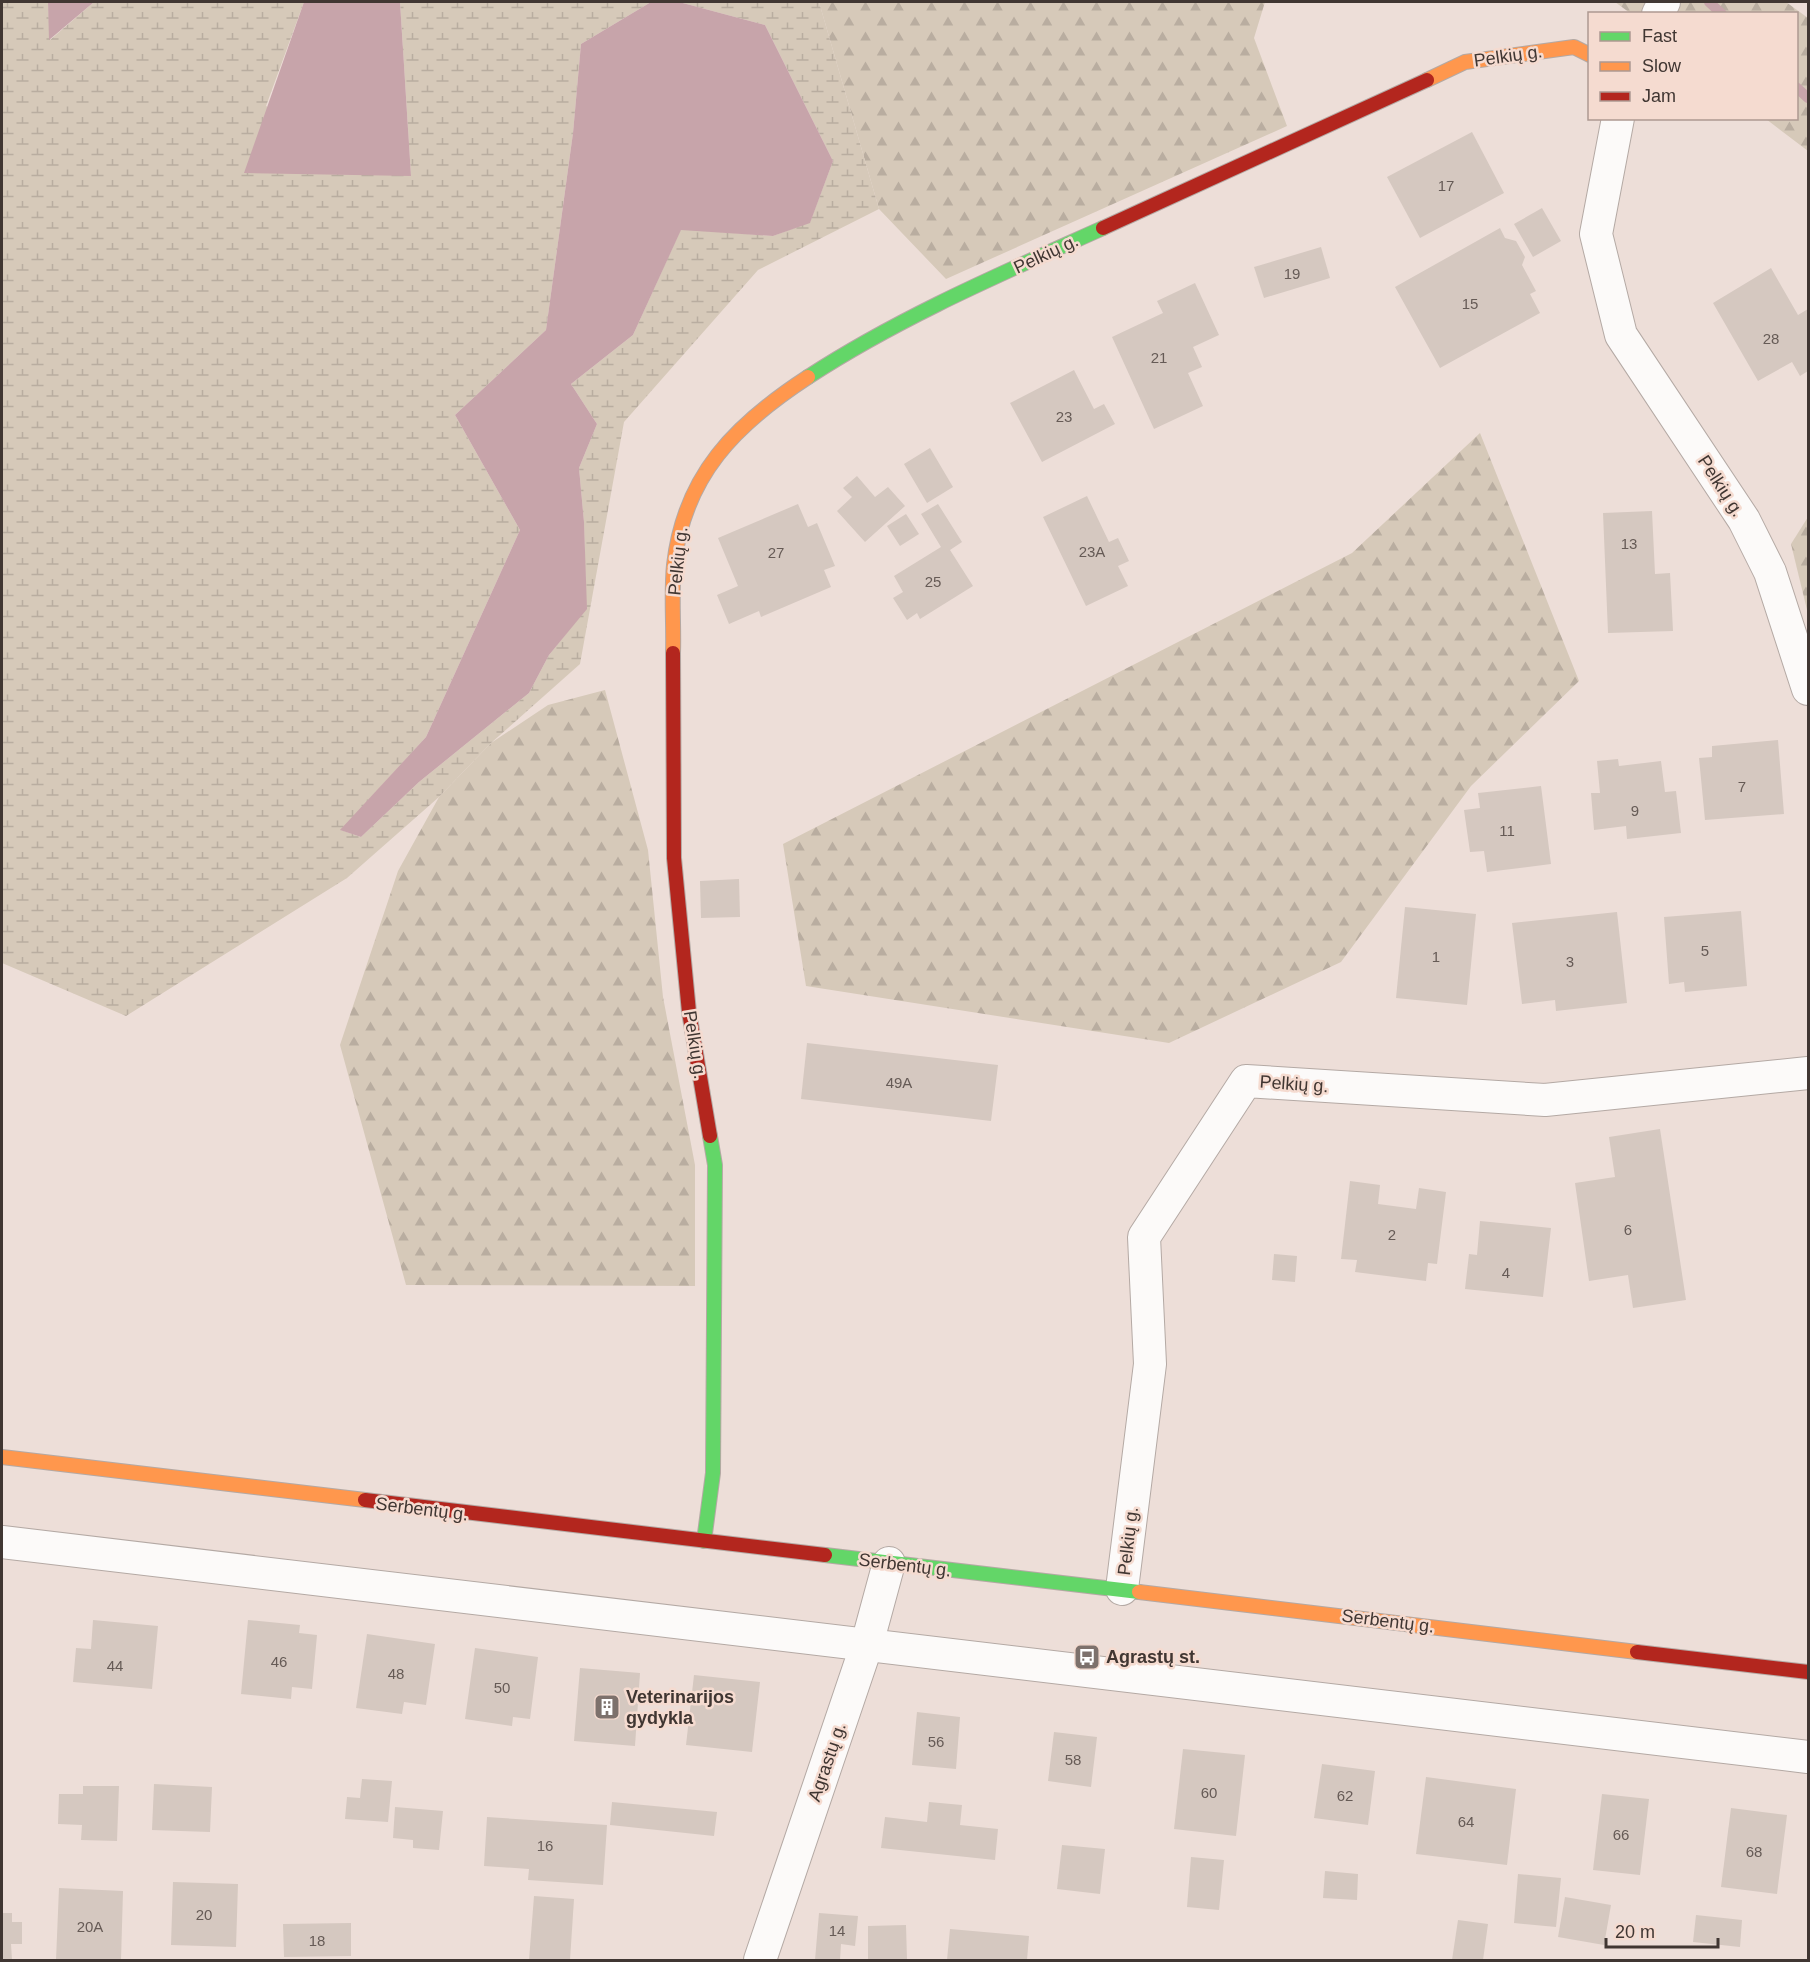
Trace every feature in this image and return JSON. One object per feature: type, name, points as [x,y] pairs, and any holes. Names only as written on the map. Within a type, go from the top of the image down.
[{"type":"street","name":"Pelkių g.","points":[[704,1541],[713,1473],[715,1165],[689,1012],[674,858],[673,708],[674,566],[682,520],[705,472],[734,434],[772,401],[832,361],[965,291],[1465,62],[1574,47],[1588,54]]},
{"type":"street","name":"Pelkių g.","points":[[1618,120],[1596,234],[1621,335],[1743,520],[1770,572],[1809,689]]},
{"type":"street","name":"Pelkių g.","points":[[1122,1588],[1150,1364],[1144,1237],[1246,1081],[1545,1100],[1809,1074]]},
{"type":"street","name":"Serbentų g.","points":[[2,1457],[889,1563],[1122,1588],[1809,1672]]},
{"type":"street","points":[[2,1542],[1809,1757]]},
{"type":"street","name":"Agrastų g.","points":[[760,1960],[867,1644],[889,1563]]},
{"type":"green space","points":[[2,2],[48,2],[50,40],[94,2],[304,2],[266,106],[411,176],[400,2],[651,2],[581,44],[573,133],[546,330],[455,415],[520,530],[426,737],[341,830],[361,837],[419,782],[529,693],[549,655],[586,609],[584,522],[579,468],[597,424],[571,384],[633,335],[681,229],[773,236],[810,222],[833,161],[765,25],[679,2],[819,2],[879,209],[758,270],[624,422],[580,664],[491,743],[439,797],[347,878],[126,1016],[2,963]]},
{"type":"green space","points":[[819,2],[1265,2],[1254,38],[1287,126],[946,279],[879,209]]},
{"type":"green space","points":[[1615,2],[1786,2],[1808,18],[1808,151],[1767,120],[1798,120],[1798,12],[1629,12]]},
{"type":"green space","points":[[1480,433],[1579,681],[1471,786],[1341,962],[1169,1043],[806,986],[783,844],[1352,553]]},
{"type":"green space","points":[[1808,517],[1808,614],[1791,544]]},
{"type":"green space","points":[[605,690],[648,850],[663,997],[695,1165],[695,1286],[406,1285],[340,1045],[398,871],[439,797],[491,743],[548,705]]},
{"type":"shaded area","points":[[48,2],[94,2],[49,40]]},
{"type":"shaded area","points":[[304,2],[400,2],[411,176],[244,173]]},
{"type":"shaded area","points":[[651,2],[679,2],[765,25],[833,161],[810,223],[773,236],[681,230],[633,335],[571,384],[597,424],[579,468],[584,522],[587,609],[549,655],[529,693],[419,782],[361,837],[340,830],[426,737],[520,530],[455,415],[546,330],[573,133],[581,44]]},
{"type":"building","points":[[1472,132],[1504,193],[1420,238],[1387,177]]},
{"type":"building","points":[[1542,208],[1561,241],[1533,257],[1514,224]]},
{"type":"building","points":[[1500,228],[1505,238],[1516,241],[1525,257],[1522,265],[1536,291],[1530,294],[1540,313],[1440,368],[1395,287]]},
{"type":"building","points":[[1321,247],[1330,278],[1264,298],[1254,267]]},
{"type":"building","points":[[1771,268],[1798,315],[1808,309],[1808,371],[1800,376],[1792,362],[1758,381],[1713,303]]},
{"type":"building","points":[[1195,283],[1219,335],[1193,347],[1202,367],[1188,373],[1203,406],[1154,429],[1112,337],[1163,313],[1157,301]]},
{"type":"building","points":[[1074,370],[1094,409],[1104,404],[1115,424],[1042,462],[1010,403]]},
{"type":"building","points":[[930,448],[953,487],[927,503],[904,464]]},
{"type":"building","points":[[857,476],[875,497],[888,487],[905,506],[865,542],[837,511],[852,497],[843,488]]},
{"type":"building","points":[[1087,496],[1109,542],[1118,538],[1129,561],[1118,566],[1128,586],[1086,606],[1043,517]]},
{"type":"building","points":[[798,504],[808,527],[817,523],[835,566],[824,570],[831,587],[761,617],[759,611],[729,624],[717,595],[738,586],[718,538]]},
{"type":"building","points":[[938,504],[962,542],[950,550],[973,586],[920,619],[917,613],[907,620],[893,598],[903,592],[894,576],[941,547],[921,514]]},
{"type":"building","points":[[1652,511],[1655,574],[1670,573],[1673,631],[1608,633],[1603,513]]},
{"type":"building","points":[[906,514],[919,534],[900,546],[887,526]]},
{"type":"building","points":[[1778,740],[1784,814],[1705,820],[1699,758],[1712,757],[1712,746]]},
{"type":"building","points":[[1618,759],[1619,766],[1661,761],[1665,792],[1676,791],[1681,833],[1627,839],[1626,826],[1594,830],[1591,793],[1600,793],[1597,761]]},
{"type":"building","points":[[1541,786],[1551,864],[1487,872],[1484,851],[1470,852],[1464,810],[1480,808],[1478,793]]},
{"type":"building","points":[[739,879],[740,917],[701,918],[700,881]]},
{"type":"building","points":[[1405,907],[1476,914],[1467,1005],[1396,998]]},
{"type":"building","points":[[1741,911],[1747,986],[1685,992],[1684,982],[1669,984],[1664,917]]},
{"type":"building","points":[[1617,912],[1627,1003],[1556,1011],[1555,1000],[1522,1004],[1512,923]]},
{"type":"building","points":[[807,1043],[998,1065],[991,1121],[801,1099]]},
{"type":"building","points":[[1660,1129],[1686,1300],[1633,1308],[1628,1275],[1589,1281],[1575,1183],[1615,1177],[1609,1137]]},
{"type":"building","points":[[1350,1181],[1380,1185],[1378,1204],[1416,1209],[1419,1188],[1446,1192],[1437,1264],[1428,1263],[1426,1281],[1355,1272],[1357,1260],[1341,1259]]},
{"type":"building","points":[[1480,1221],[1551,1228],[1543,1297],[1465,1289],[1469,1254],[1477,1255]]},
{"type":"building","points":[[1274,1254],[1297,1256],[1295,1282],[1272,1280]]},
{"type":"building","points":[[93,1620],[158,1626],[152,1689],[73,1682],[76,1648],[91,1649]]},
{"type":"building","points":[[248,1620],[300,1625],[299,1633],[317,1635],[312,1689],[292,1687],[291,1699],[241,1694]]},
{"type":"building","points":[[367,1634],[435,1644],[426,1705],[404,1702],[402,1714],[356,1708]]},
{"type":"building","points":[[475,1648],[538,1657],[530,1719],[513,1717],[512,1726],[465,1719]]},
{"type":"building","name":"Veterinarijos gydykla","points":[[580,1668],[640,1673],[635,1746],[574,1741]]},
{"type":"building","points":[[694,1675],[760,1682],[752,1752],[686,1745]]},
{"type":"building","points":[[917,1712],[960,1717],[956,1769],[912,1765]]},
{"type":"building","points":[[1054,1732],[1097,1737],[1091,1787],[1048,1781]]},
{"type":"building","points":[[1183,1749],[1245,1755],[1236,1836],[1174,1829]]},
{"type":"building","points":[[1322,1764],[1375,1771],[1368,1825],[1314,1818]]},
{"type":"building","points":[[1426,1777],[1516,1789],[1507,1865],[1416,1854]]},
{"type":"building","points":[[362,1779],[392,1781],[388,1822],[345,1819],[347,1797],[360,1798]]},
{"type":"building","points":[[154,1784],[212,1787],[210,1832],[152,1830]]},
{"type":"building","points":[[83,1786],[119,1786],[117,1841],[81,1840],[82,1825],[58,1824],[59,1794],[83,1794]]},
{"type":"building","points":[[1602,1794],[1649,1799],[1640,1875],[1593,1870]]},
{"type":"building","points":[[612,1802],[717,1812],[714,1836],[610,1825]]},
{"type":"building","points":[[929,1802],[962,1805],[960,1825],[998,1829],[995,1860],[881,1848],[885,1817],[927,1822]]},
{"type":"building","points":[[395,1807],[443,1811],[439,1850],[413,1848],[413,1840],[393,1838]]},
{"type":"building","points":[[1731,1808],[1787,1815],[1777,1894],[1721,1887]]},
{"type":"building","points":[[487,1817],[607,1825],[603,1885],[528,1880],[529,1869],[484,1866]]},
{"type":"building","points":[[1062,1845],[1105,1849],[1100,1894],[1057,1889]]},
{"type":"building","points":[[1191,1857],[1224,1860],[1219,1910],[1187,1907]]},
{"type":"building","points":[[1325,1871],[1358,1874],[1357,1900],[1323,1898]]},
{"type":"building","points":[[1518,1874],[1561,1878],[1556,1927],[1514,1923]]},
{"type":"building","points":[[173,1882],[238,1884],[236,1947],[171,1945]]},
{"type":"building","points":[[59,1888],[123,1891],[121,1960],[56,1960]]},
{"type":"building","points":[[534,1896],[574,1899],[570,1960],[529,1960]]},
{"type":"building","points":[[1565,1897],[1611,1905],[1604,1945],[1558,1937]]},
{"type":"building","points":[[2,1913],[12,1913],[12,1922],[22,1922],[22,1944],[11,1944],[12,1960],[2,1960]]},
{"type":"building","points":[[819,1913],[858,1916],[855,1946],[841,1944],[840,1960],[815,1960]]},
{"type":"building","points":[[1696,1915],[1742,1920],[1740,1947],[1693,1942]]},
{"type":"building","points":[[1458,1920],[1488,1924],[1483,1960],[1452,1960]]},
{"type":"building","points":[[351,1923],[351,1956],[284,1957],[283,1924]]},
{"type":"building","points":[[906,1925],[907,1960],[868,1960],[868,1926]]},
{"type":"building","points":[[950,1929],[1029,1936],[1027,1960],[947,1960]]},
{"type":"waterway","points":[[1709,2],[1720,12]]},
{"type":"waterway","points":[[1798,89],[1808,98]]},
{"type":"traffic: fast","points":[[808,377],[915,315],[1103,228]]},
{"type":"traffic: fast","points":[[704,1541],[713,1473],[715,1165],[710,1136]]},
{"type":"traffic: fast","points":[[825,1555],[1139,1592]]},
{"type":"traffic: slow","points":[[1427,80],[1465,62],[1574,47],[1588,54]]},
{"type":"traffic: slow","points":[[673,653],[674,565],[680,533],[689,504],[702,478],[737,433],[782,395],[808,377]]},
{"type":"traffic: slow","points":[[2,1457],[365,1500]]},
{"type":"traffic: slow","points":[[1139,1592],[1637,1652]]},
{"type":"traffic: jam","points":[[1103,228],[1427,80]]},
{"type":"traffic: jam","points":[[673,653],[674,858],[689,1012],[710,1136]]},
{"type":"traffic: jam","points":[[365,1500],[825,1555]]},
{"type":"traffic: jam","points":[[1637,1652],[1808,1672]]},
{"type":"place","name":"Agrastų st.","points":[[1087,1657]]},
{"type":"place","name":"Veterinarijos gydykla","points":[[607,1707]]}]
